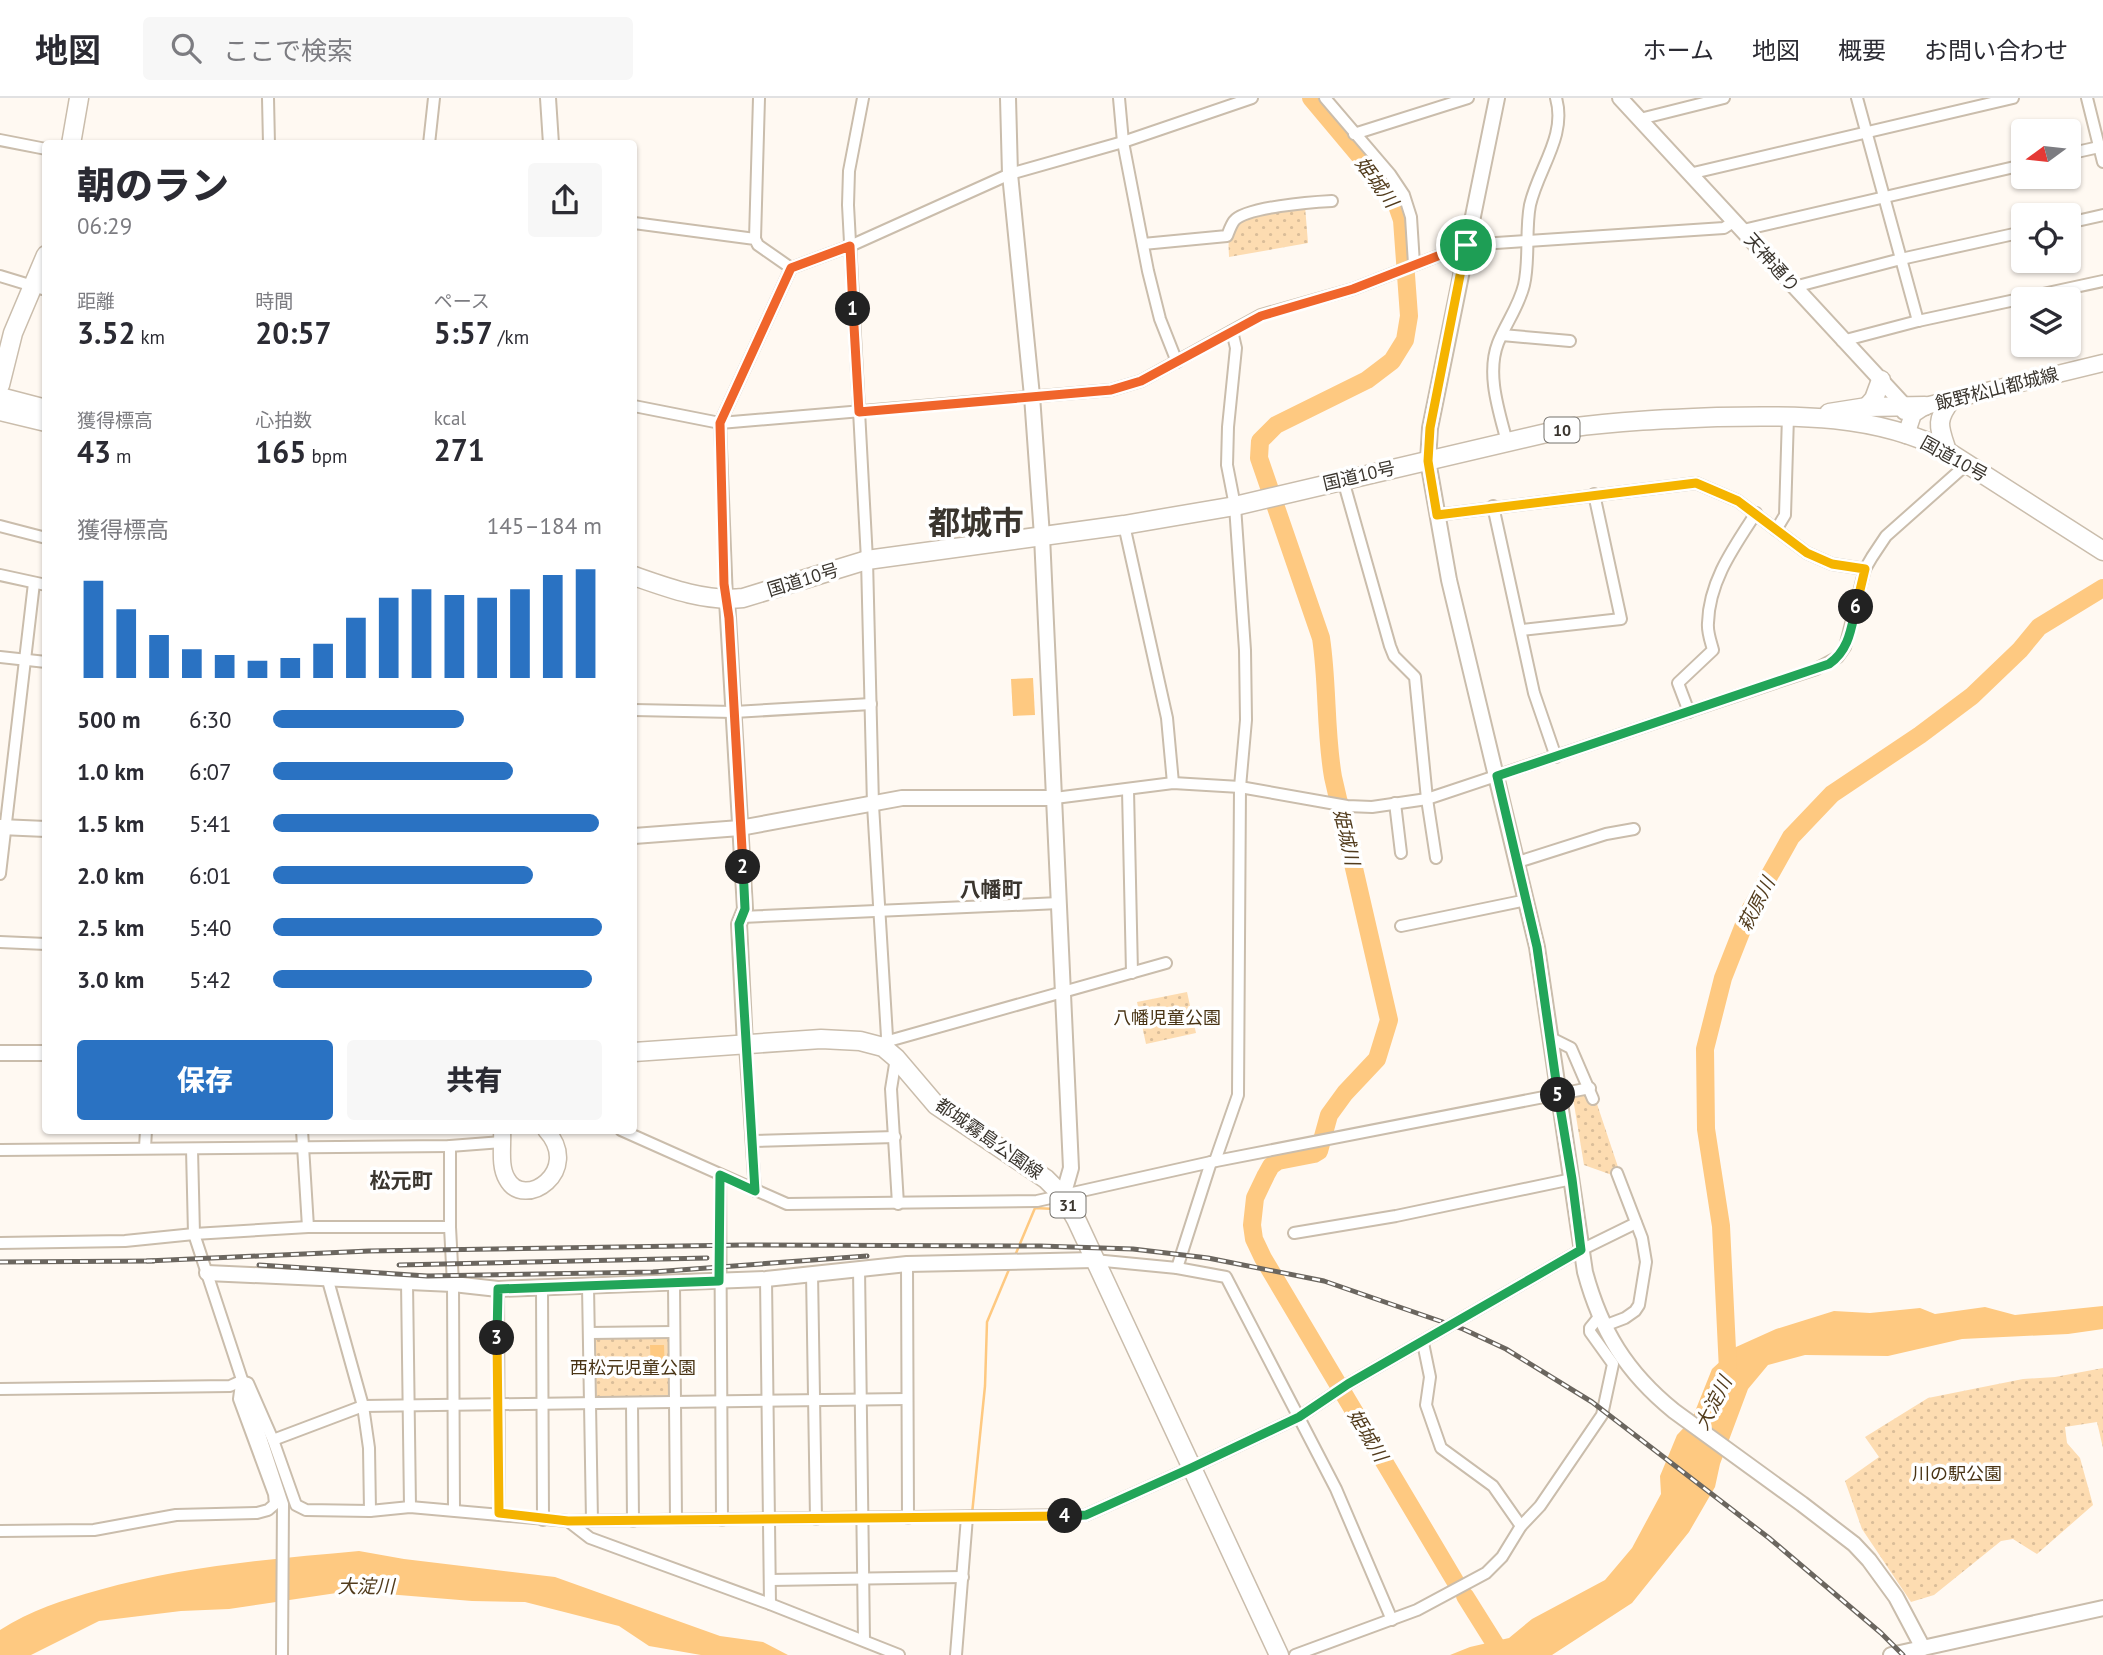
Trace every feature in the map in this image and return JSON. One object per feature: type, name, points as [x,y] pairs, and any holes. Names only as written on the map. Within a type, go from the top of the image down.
[{"type":"main road","points":[[72,140],[79,98]]},
{"type":"main road","points":[[0,385],[13,333],[38,288]]},
{"type":"main road","name":"飯野松山都城線","points":[[1906,435],[1913,414],[1925,406],[2103,363]]},
{"type":"main road","points":[[1867,407],[1874,399],[1881,380]]},
{"type":"main road","points":[[0,397],[42,408]]},
{"type":"main road","points":[[1947,451],[1938,425],[1941,413],[1951,400]]},
{"type":"main road","points":[[1816,416],[1867,407],[1925,406]]},
{"type":"main road","points":[[0,411],[42,421]]},
{"type":"main road","name":"国道10号","points":[[637,577],[727,600],[743,598],[867,560],[1124,525],[1235,506],[1568,428],[1615,421],[1788,416],[1816,416],[1924,439],[2103,551]]},
{"type":"main road","points":[[637,1052],[821,1039],[860,1041],[889,1052]]},
{"type":"main road","name":"都城霧島公園線","points":[[889,1052],[936,1105],[1046,1179],[1063,1196],[1279,1655]]},
{"type":"main road","points":[[502,1136],[503,1168],[507,1180],[519,1189],[536,1189],[548,1183],[556,1172],[558,1155],[548,1134]]},
{"type":"street","points":[[268,98],[269,140]]},
{"type":"street","points":[[429,140],[434,98]]},
{"type":"street","points":[[548,98],[551,140]]},
{"type":"street","points":[[760,98],[755,239],[758,245],[791,268]]},
{"type":"street","points":[[863,98],[849,171],[850,246],[867,560],[873,805],[898,1204]]},
{"type":"street","points":[[1008,98],[1010,174],[1032,396],[1042,536],[1071,1168],[1063,1196]]},
{"type":"street","points":[[1119,98],[1123,142],[1143,244],[1160,319],[1177,362]]},
{"type":"street","points":[[755,1191],[739,924],[745,909],[727,600],[720,423],[791,268],[850,246],[1010,174],[1123,142],[1252,98]]},
{"type":"street","points":[[1325,98],[1390,174],[1404,195],[1410,217],[1413,265]]},
{"type":"street","points":[[1354,134],[1468,98]]},
{"type":"street","points":[[1497,98],[1430,428],[1428,461],[1449,580],[1537,947],[1585,1272],[1602,1322],[1623,1359],[1636,1375],[1674,1411],[1832,1526],[1869,1560],[1896,1597],[1926,1651]]},
{"type":"street","points":[[1507,442],[1496,397],[1493,358],[1525,282],[1530,205],[1557,132],[1560,109],[1556,98]]},
{"type":"street","points":[[1640,119],[1724,98]]},
{"type":"street","points":[[1857,98],[1918,321]]},
{"type":"street","points":[[1689,174],[2013,98]]},
{"type":"street","points":[[2087,98],[2103,162]]},
{"type":"street","name":"天神通り","points":[[1623,99],[1689,174],[1904,405]]},
{"type":"street","points":[[0,140],[42,148]]},
{"type":"street","points":[[2081,151],[2099,147]]},
{"type":"street","points":[[637,407],[720,423],[1111,390],[1141,381],[1261,316],[1353,289],[1466,245],[1724,228],[1884,197],[2011,168]]},
{"type":"street","points":[[1143,244],[1227,236],[1233,222],[1240,216],[1284,205],[1332,201]]},
{"type":"street","points":[[2081,220],[2103,215]]},
{"type":"street","points":[[637,223],[755,239]]},
{"type":"street","points":[[1794,287],[1901,259],[2011,235]]},
{"type":"street","points":[[0,276],[38,288]]},
{"type":"street","points":[[1843,341],[1918,321],[2103,281]]},
{"type":"street","points":[[1177,1268],[1238,1095],[1240,788],[1246,720],[1245,650],[1235,506],[1227,465],[1236,348],[1232,331]]},
{"type":"street","points":[[1502,335],[1570,341]]},
{"type":"street","points":[[1904,405],[1906,435]]},
{"type":"street","points":[[1776,530],[1785,515],[1788,416]]},
{"type":"street","points":[[637,836],[740,828],[902,798],[1055,798],[1173,783],[1240,788],[1347,806],[1372,807],[1427,799],[1816,669],[1838,657],[1850,635],[1865,569],[1886,536],[1967,464]]},
{"type":"street","points":[[1343,480],[1390,646],[1394,656],[1415,677],[1427,799],[1436,858]]},
{"type":"street","points":[[1437,515],[1696,483],[1738,501],[1807,553],[1832,564],[1865,569]]},
{"type":"street","points":[[1521,630],[1621,619],[1594,495]]},
{"type":"street","points":[[1493,506],[1534,693],[1556,757]]},
{"type":"street","points":[[1689,712],[1678,683],[1713,650],[1707,625],[1712,594],[1723,566],[1756,513]]},
{"type":"street","points":[[1124,525],[1167,718],[1173,783]]},
{"type":"street","points":[[0,526],[42,537]]},
{"type":"street","points":[[0,575],[42,584]]},
{"type":"street","points":[[0,874],[2,827],[34,583]]},
{"type":"street","points":[[0,657],[42,662]]},
{"type":"street","points":[[637,710],[734,712],[871,704]]},
{"type":"street","points":[[1128,790],[1132,973]]},
{"type":"street","points":[[1395,803],[1401,853]]},
{"type":"street","points":[[2,827],[42,829]]},
{"type":"street","points":[[1518,862],[1606,834],[1634,829]]},
{"type":"street","points":[[1401,926],[1527,900]]},
{"type":"street","points":[[742,917],[1059,903]]},
{"type":"street","points":[[0,942],[42,944]]},
{"type":"street","points":[[889,1052],[892,1040],[1166,963]]},
{"type":"street","points":[[630,1134],[787,1204],[1037,1201],[1334,1138],[1558,1096],[1592,1093],[1571,1048],[1551,1038]]},
{"type":"street","points":[[0,1052],[42,1053]]},
{"type":"street","points":[[145,1148],[146,1134]]},
{"type":"street","points":[[302,1134],[308,1227]]},
{"type":"street","points":[[0,1150],[450,1146],[502,1136]]},
{"type":"street","points":[[752,1141],[895,1137]]},
{"type":"street","points":[[450,1146],[454,1510]]},
{"type":"street","points":[[192,1149],[194,1234],[283,1504],[282,1655]]},
{"type":"street","points":[[1295,1655],[1417,1610],[1486,1573],[1502,1557],[1521,1527],[1540,1506],[1602,1415],[1614,1364],[1590,1332],[1590,1328],[1602,1322],[1625,1318],[1635,1311],[1639,1305],[1646,1262],[1645,1250],[1617,1173]]},
{"type":"street","points":[[720,1175],[722,1520]]},
{"type":"street","points":[[1294,1233],[1396,1216],[1572,1179]]},
{"type":"street","points":[[0,1390],[230,1386],[241,1381],[248,1383],[274,1440],[296,1505],[306,1510],[370,1511],[410,1507],[568,1521],[1086,1515],[1299,1417],[1348,1384],[1581,1250],[1636,1223]]},
{"type":"street","points":[[0,1243],[125,1241],[308,1227],[450,1227]]},
{"type":"street","points":[[207,1273],[327,1277],[498,1289],[766,1279],[906,1264],[1094,1260],[1177,1268],[1226,1277],[1336,1489],[1392,1620]]},
{"type":"street","points":[[906,1264],[908,1518]]},
{"type":"street","points":[[859,1268],[864,1640]]},
{"type":"street","points":[[812,1273],[816,1518]]},
{"type":"street","points":[[327,1277],[363,1406],[369,1448],[370,1511]]},
{"type":"street","points":[[766,1279],[770,1604]]},
{"type":"street","points":[[407,1282],[410,1507]]},
{"type":"street","points":[[674,1284],[676,1520]]},
{"type":"street","points":[[588,1286],[592,1521]]},
{"type":"street","points":[[542,1288],[543,1520]]},
{"type":"street","points":[[498,1289],[499,1513]]},
{"type":"street","points":[[590,1333],[674,1332]]},
{"type":"street","points":[[1423,1343],[1430,1377],[1426,1405],[1441,1448],[1493,1486],[1521,1527]]},
{"type":"street","points":[[0,1531],[94,1530],[176,1515],[257,1513],[268,1510],[275,1504],[274,1494],[239,1399],[241,1381]]},
{"type":"street","points":[[274,1440],[363,1406],[907,1399]]},
{"type":"street","points":[[632,1403],[633,1521]]},
{"type":"street","points":[[956,1655],[971,1517]]},
{"type":"street","points":[[568,1521],[590,1538],[899,1655]]},
{"type":"street","points":[[770,1580],[963,1577]]},
{"type":"street","points":[[1891,1655],[1926,1651],[2103,1608]]},
{"type":"green space","points":[[1305,206],[1308,243],[1229,257],[1229,240],[1240,223],[1272,211]]},
{"type":"green space","name":"八幡児童公園","points":[[1187,992],[1196,1033],[1146,1044],[1137,1002]]},
{"type":"green space","points":[[1589,1094],[1595,1098],[1620,1173],[1612,1175],[1584,1165],[1573,1098]]},
{"type":"green space","name":"西松元児童公園","points":[[674,1332],[675,1402],[590,1403],[590,1333]]},
{"type":"green space","name":"川の駅公園","points":[[2103,1368],[2103,1448],[2097,1422],[2065,1427],[2067,1443],[2080,1458],[2093,1505],[2037,1554],[2013,1539],[2001,1541],[1934,1595],[1911,1602],[1862,1529],[1845,1481],[1879,1457],[1865,1437],[1928,1398],[2023,1379],[2055,1377]]},
{"type":"water","points":[[1033,678],[1035,715],[1013,716],[1011,679]]},
{"type":"water","name":"大淀川","points":[[2103,1306],[2103,1329],[2068,1334],[1962,1339],[1888,1356],[1805,1355],[1768,1365],[1748,1389],[1720,1464],[1715,1487],[1689,1532],[1632,1603],[1552,1655],[1450,1655],[1470,1647],[1509,1638],[1532,1619],[1605,1580],[1632,1548],[1661,1494],[1660,1476],[1677,1435],[1692,1419],[1712,1369],[1736,1347],[1776,1329],[1834,1311],[1870,1313],[1920,1308],[1935,1314],[1985,1307],[2015,1315]]},
{"type":"water","points":[[650,1345],[664,1345],[665,1376],[651,1376]]},
{"type":"water","name":"大淀川","points":[[359,1551],[555,1577],[720,1636],[763,1642],[788,1655],[701,1655],[649,1646],[619,1626],[525,1602],[472,1601],[350,1591],[229,1609],[181,1611],[99,1621],[31,1655],[0,1655],[0,1630],[35,1611],[86,1594],[195,1569]]},
{"type":"waterway","name":"姫城川","points":[[1311,98],[1394,197],[1402,220],[1409,316],[1405,340],[1392,361],[1367,380],[1276,425],[1260,441],[1259,458],[1321,638],[1333,777],[1389,1020],[1377,1059],[1345,1093],[1329,1115],[1319,1151],[1278,1161],[1271,1166],[1255,1198],[1252,1225],[1254,1239],[1263,1258],[1455,1581]]},
{"type":"waterway","name":"萩原川","points":[[1728,1370],[1721,1226],[1706,1129],[1705,1049],[1723,978],[1749,912],[1791,837],[1832,794],[1920,735],[1972,696],[2020,650],[2039,627],[2103,588]]},
{"type":"waterway","points":[[1014,1258],[1035,1208],[1055,1209]]},
{"type":"waterway","points":[[972,1514],[985,1386],[987,1322],[1010,1267]]},
{"type":"waterway","name":"姫城川","points":[[1465,1596],[1502,1655]]},
{"type":"railway","points":[[147,1261],[369,1251],[743,1245],[1040,1246],[1133,1249],[1208,1258],[1324,1281],[1463,1329],[1506,1349],[1592,1402],[1769,1538],[1881,1633],[1903,1655]]},
{"type":"railway","points":[[259,1265],[427,1276],[653,1272],[867,1256]]},
{"type":"railway","points":[[399,1265],[707,1258]]},
{"type":"railway","points":[[0,1262],[154,1261]]},
{"type":"district","name":"都城市","points":[[976,523]]},
{"type":"district","name":"八幡町","points":[[991,890]]},
{"type":"district","name":"松元町","points":[[401,1181]]},
{"type":"route","points":[[1466,245],[1430,428],[1428,461],[1437,515],[1696,483],[1738,501],[1807,553],[1832,564],[1865,569],[1850,635],[1845,648],[1829,664],[1497,776],[1537,947],[1581,1250],[1348,1384],[1299,1417],[1086,1515],[568,1521],[499,1513],[498,1289],[719,1281],[720,1175],[755,1191],[739,924],[745,909],[729,618],[724,584],[720,423],[791,268],[850,246],[859,412],[1111,390],[1141,381],[1261,316],[1353,289],[1466,245]]}]
